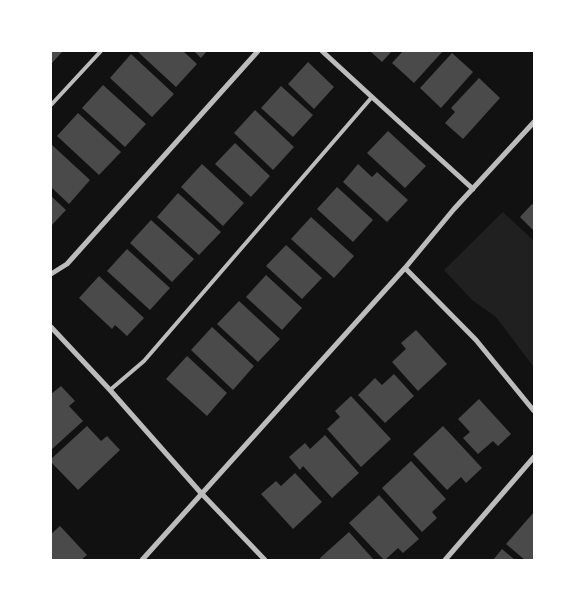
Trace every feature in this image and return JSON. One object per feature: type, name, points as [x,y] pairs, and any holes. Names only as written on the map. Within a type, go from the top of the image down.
[{"type":"street","points":[[51,274],[67,264],[258,51]]},
{"type":"street","points":[[322,51],[473,189]]},
{"type":"street","points":[[142,560],[534,122]]},
{"type":"street","points":[[405,268],[476,340],[534,411]]},
{"type":"street","points":[[51,327],[110,390],[201,493],[265,560]]},
{"type":"street","points":[[445,560],[534,457]]},
{"type":"lane","points":[[51,105],[101,51]]},
{"type":"lane","points":[[110,390],[144,361],[372,98]]},
{"type":"shaded area","points":[[503,212],[534,241],[533,366],[496,317],[472,300],[444,270]]},
{"type":"building","points":[[51,51],[63,51],[51,64]]},
{"type":"building","points":[[137,51],[183,51],[197,64],[176,87]]},
{"type":"building","points":[[194,51],[207,51],[201,58]]},
{"type":"building","points":[[370,51],[392,51],[382,62]]},
{"type":"building","points":[[403,51],[443,51],[414,83],[392,63]]},
{"type":"building","points":[[452,53],[473,72],[441,108],[420,88]]},
{"type":"building","points":[[131,54],[174,94],[152,117],[110,78]]},
{"type":"building","points":[[308,62],[334,87],[314,109],[288,84]]},
{"type":"building","points":[[479,78],[500,98],[463,139],[445,123],[455,112],[451,108]]},
{"type":"building","points":[[103,85],[146,124],[125,147],[82,108]]},
{"type":"building","points":[[281,86],[313,115],[293,137],[261,108]]},
{"type":"building","points":[[255,110],[294,147],[273,170],[234,133]]},
{"type":"building","points":[[78,113],[121,152],[99,175],[57,136]]},
{"type":"building","points":[[388,131],[426,166],[405,188],[367,153]]},
{"type":"building","points":[[235,143],[270,176],[251,197],[215,164]]},
{"type":"building","points":[[52,145],[90,180],[69,204],[51,187]]},
{"type":"building","points":[[202,164],[244,203],[223,226],[181,187]]},
{"type":"building","points":[[358,164],[372,177],[377,172],[408,200],[387,222],[343,182]]},
{"type":"building","points":[[337,187],[373,220],[353,242],[317,209]]},
{"type":"building","points":[[178,193],[221,232],[199,255],[157,217]]},
{"type":"building","points":[[51,196],[66,210],[51,226]]},
{"type":"building","points":[[532,204],[534,206],[534,231],[520,217]]},
{"type":"building","points":[[311,217],[354,256],[334,278],[291,239]]},
{"type":"building","points":[[151,220],[194,259],[172,282],[130,243]]},
{"type":"building","points":[[286,245],[322,278],[302,299],[266,266]]},
{"type":"building","points":[[127,249],[170,288],[150,310],[107,271]]},
{"type":"building","points":[[266,275],[302,308],[282,330],[246,297]]},
{"type":"building","points":[[99,276],[144,318],[127,336],[115,325],[112,329],[79,298]]},
{"type":"building","points":[[239,301],[280,339],[258,362],[217,324]]},
{"type":"building","points":[[212,327],[254,366],[233,390],[191,350]]},
{"type":"building","points":[[416,330],[447,364],[418,391],[392,362],[406,349],[401,343]]},
{"type":"building","points":[[187,356],[227,393],[207,416],[166,379]]},
{"type":"building","points":[[394,374],[414,396],[385,423],[358,395],[375,378],[382,385]]},
{"type":"building","points":[[61,386],[75,401],[69,406],[83,421],[51,450],[51,394]]},
{"type":"building","points":[[351,396],[391,439],[361,467],[327,429],[340,417],[335,411]]},
{"type":"building","points":[[479,399],[511,434],[498,446],[493,441],[478,454],[463,438],[470,432],[458,419]]},
{"type":"building","points":[[87,426],[101,441],[107,436],[120,450],[78,490],[51,462],[51,459]]},
{"type":"building","points":[[443,426],[482,468],[466,483],[461,477],[447,490],[413,454]]},
{"type":"building","points":[[325,435],[359,473],[332,498],[303,466],[300,470],[289,457],[305,443],[310,449]]},
{"type":"building","points":[[411,461],[446,499],[432,512],[437,518],[422,532],[382,488]]},
{"type":"building","points":[[295,473],[322,502],[293,529],[261,494],[276,481],[281,486]]},
{"type":"building","points":[[379,495],[419,539],[403,553],[398,548],[385,560],[349,523]]},
{"type":"building","points":[[534,512],[534,560],[525,560],[506,544]]},
{"type":"building","points":[[60,526],[87,555],[81,560],[51,560],[51,534]]},
{"type":"building","points":[[349,532],[374,560],[321,560],[320,558]]},
{"type":"building","points":[[502,549],[515,560],[493,560]]}]
